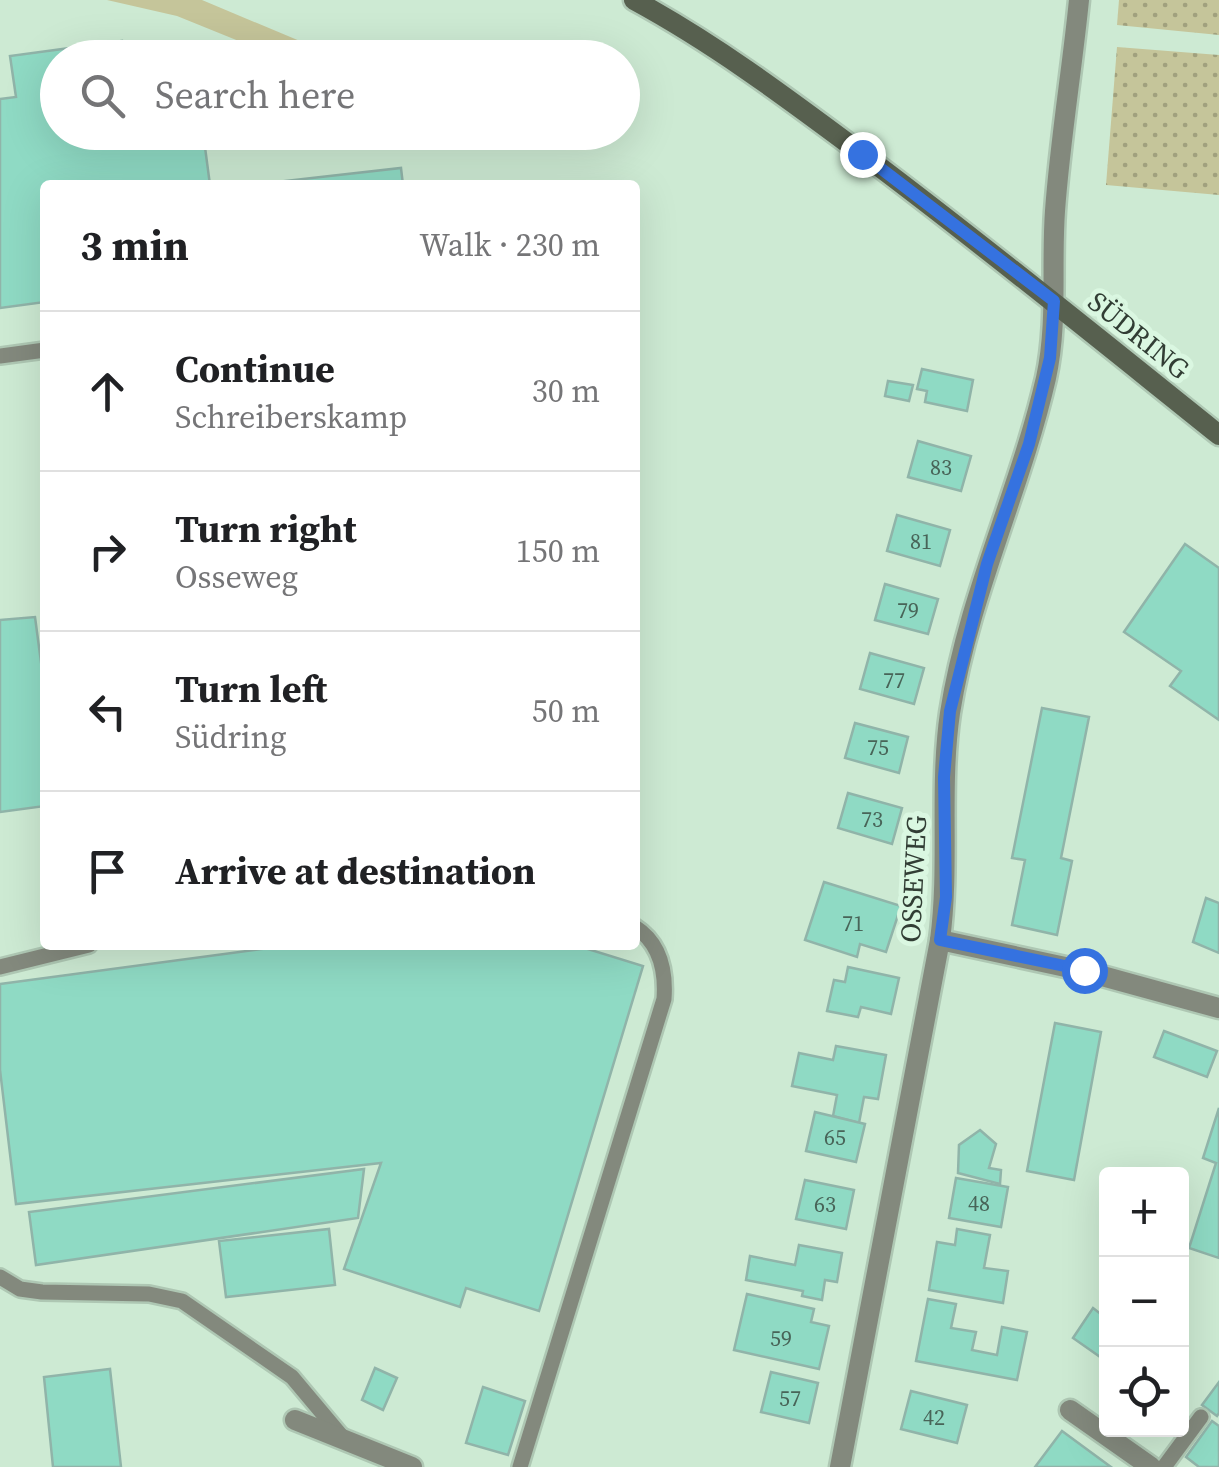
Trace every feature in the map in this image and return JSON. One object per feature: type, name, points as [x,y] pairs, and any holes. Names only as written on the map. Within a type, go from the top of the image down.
[{"type":"main road","name":"SÜDRING","points":[[634,0],[688,30],[790,98],[1054,301],[1219,435]]},
{"type":"street","name":"OSSEWEG","points":[[840,1467],[940,940],[946,897],[944,777],[950,711],[977,598],[1029,444],[1050,358],[1055,208],[1079,0]]},
{"type":"street","points":[[940,940],[1084,970],[1219,1008]]},
{"type":"street","points":[[1070,1410],[1099,1420]]},
{"type":"street","points":[[295,1420],[412,1467]]},
{"type":"street","points":[[1119,1437],[1151,1467]]},
{"type":"lane","points":[[0,356],[40,351]]},
{"type":"lane","points":[[520,1467],[664,999],[666,976],[659,954],[640,933]]},
{"type":"lane","points":[[0,966],[68,950]]},
{"type":"lane","points":[[0,1277],[20,1289],[42,1292],[150,1294],[182,1300],[292,1377],[346,1440]]},
{"type":"lane","points":[[1164,1467],[1201,1417]]},
{"type":"green space","points":[[107,0],[202,0],[297,40],[236,40],[177,16]]},
{"type":"green space","points":[[1119,0],[1219,0],[1219,35],[1117,25]]},
{"type":"green space","points":[[1117,47],[1219,55],[1219,195],[1106,185]]},
{"type":"building","points":[[40,52],[40,150],[205,150],[209,180],[40,180],[40,303],[0,308],[0,99],[16,97],[10,56]]},
{"type":"building","points":[[401,168],[402,180],[294,180]]},
{"type":"building","points":[[922,369],[973,380],[967,411],[925,402],[927,391],[917,389]]},
{"type":"building","points":[[888,381],[913,385],[909,401],[885,396]]},
{"type":"building","points":[[918,441],[971,456],[961,491],[908,477]]},
{"type":"building","points":[[897,515],[950,530],[940,566],[887,551]]},
{"type":"building","points":[[1185,544],[1219,568],[1219,720],[1170,686],[1181,671],[1124,632]]},
{"type":"building","points":[[885,584],[938,599],[928,634],[875,620]]},
{"type":"building","points":[[35,617],[40,654],[40,807],[0,812],[0,620]]},
{"type":"building","points":[[870,653],[924,668],[914,704],[860,689]]},
{"type":"building","points":[[1042,708],[1089,717],[1061,858],[1072,861],[1057,935],[1012,925],[1025,860],[1012,858]]},
{"type":"building","points":[[855,723],[908,737],[899,773],[845,758]]},
{"type":"building","points":[[848,793],[902,808],[892,844],[838,828]]},
{"type":"building","points":[[824,882],[901,906],[886,952],[860,944],[857,957],[805,940]]},
{"type":"building","points":[[1206,898],[1219,903],[1219,953],[1193,942]]},
{"type":"building","points":[[254,950],[591,950],[643,966],[539,1311],[466,1288],[460,1307],[344,1269],[381,1163],[16,1204],[0,1070],[0,984]]},
{"type":"building","points":[[848,967],[899,978],[891,1014],[861,1007],[858,1017],[827,1011],[834,980],[845,982]]},
{"type":"building","points":[[1055,1023],[1101,1032],[1074,1180],[1027,1171]]},
{"type":"building","points":[[1164,1031],[1217,1051],[1207,1077],[1154,1057]]},
{"type":"building","points":[[836,1046],[886,1055],[878,1099],[864,1097],[859,1123],[833,1116],[837,1095],[792,1086],[799,1053],[833,1060]]},
{"type":"building","points":[[1219,1108],[1219,1258],[1189,1248],[1216,1163],[1203,1158]]},
{"type":"building","points":[[815,1112],[865,1124],[856,1162],[806,1151]]},
{"type":"building","points":[[980,1130],[996,1144],[989,1168],[1001,1170],[1000,1184],[958,1173],[959,1145]]},
{"type":"building","points":[[364,1169],[358,1218],[36,1265],[29,1212]]},
{"type":"building","points":[[956,1178],[1008,1187],[1001,1227],[949,1218]]},
{"type":"building","points":[[805,1180],[854,1190],[846,1229],[796,1219]]},
{"type":"building","points":[[329,1229],[335,1285],[226,1297],[219,1241]]},
{"type":"building","points":[[957,1229],[990,1235],[984,1268],[1008,1271],[1003,1303],[929,1290],[937,1242],[955,1245]]},
{"type":"building","points":[[799,1245],[842,1253],[837,1282],[825,1280],[822,1300],[802,1296],[803,1291],[746,1280],[750,1256],[795,1265]]},
{"type":"building","points":[[747,1294],[814,1309],[811,1322],[829,1326],[819,1369],[734,1350]]},
{"type":"building","points":[[928,1299],[956,1304],[951,1328],[976,1332],[972,1350],[997,1355],[1002,1327],[1027,1332],[1017,1380],[916,1361]]},
{"type":"building","points":[[1093,1308],[1099,1313],[1099,1356],[1073,1338]]},
{"type":"building","points":[[375,1368],[397,1378],[383,1410],[362,1400]]},
{"type":"building","points":[[110,1369],[121,1467],[53,1467],[44,1377]]},
{"type":"building","points":[[771,1372],[818,1383],[809,1423],[761,1412]]},
{"type":"building","points":[[1219,1382],[1219,1413],[1217,1416],[1202,1405]]},
{"type":"building","points":[[483,1387],[525,1401],[508,1455],[466,1443]]},
{"type":"building","points":[[911,1391],[967,1405],[957,1443],[901,1429]]},
{"type":"building","points":[[1212,1421],[1219,1426],[1219,1467],[1199,1467],[1186,1457]]},
{"type":"building","points":[[1062,1431],[1111,1467],[1035,1467]]},
{"type":"route","points":[[862,154],[1054,301],[1046,378],[1029,444],[972,616],[950,711],[944,777],[946,897],[940,940],[1084,970]]}]
